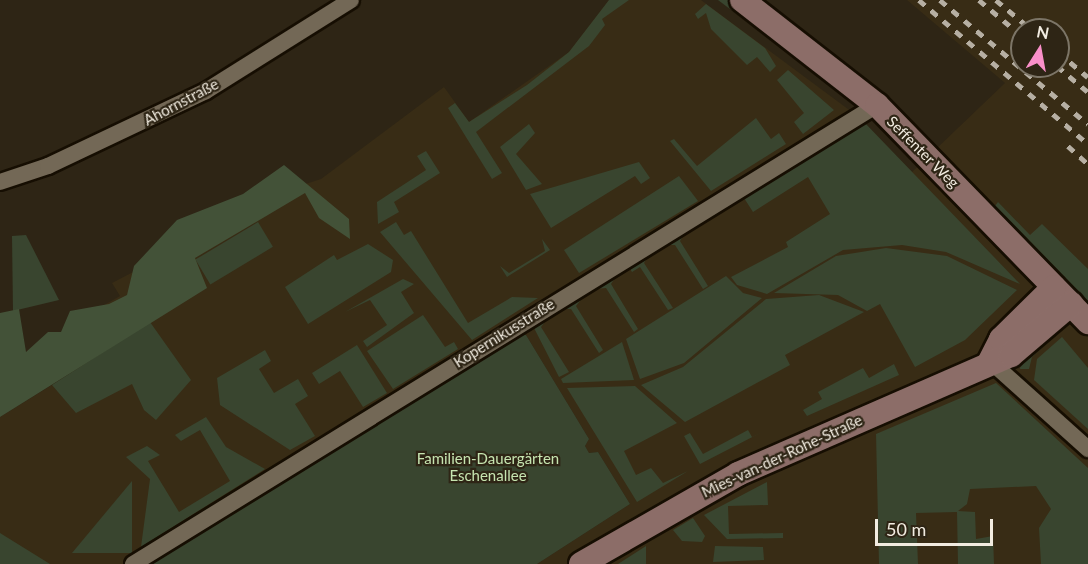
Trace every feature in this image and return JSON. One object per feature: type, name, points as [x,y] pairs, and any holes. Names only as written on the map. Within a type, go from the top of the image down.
[{"type":"street","name":"Ahornstraße","points":[[0,182],[48,166],[198,95],[351,0]]},
{"type":"street","name":"Seffenter Weg","points":[[742,0],[876,105],[1088,322]]},
{"type":"street","name":"Kopernikusstraße","points":[[133,564],[876,105]]},
{"type":"street","points":[[1054,287],[1001,339],[990,361],[1088,449]]},
{"type":"street","name":"Mies-van-der-Rohe-Straße","points":[[581,564],[738,474],[990,361],[1011,355],[1071,304]]},
{"type":"shaded area","points":[[609,0],[701,0],[856,115],[912,172],[1005,83],[907,0],[1088,0],[1088,564],[537,564],[630,504],[598,452],[589,453],[585,446],[589,439],[526,335],[518,334],[148,564],[0,564],[0,417],[107,351],[85,316],[120,296],[112,283],[296,187],[321,179],[444,87],[469,122],[569,52]]},
{"type":"green space","points":[[609,0],[629,0],[602,19],[605,25],[589,46],[476,132],[502,173],[492,179],[448,108],[455,103],[469,122],[527,85],[569,52]]},
{"type":"green space","points":[[718,0],[729,0],[855,96],[858,106]]},
{"type":"green space","points":[[706,4],[765,48],[776,66],[770,72],[757,57],[747,65],[711,29],[706,13],[698,19],[695,14]]},
{"type":"green space","points":[[788,70],[834,110],[803,134],[794,122],[804,113],[777,80]]},
{"type":"green space","points":[[756,118],[771,139],[779,133],[786,144],[711,191],[670,141],[674,139],[697,166]]},
{"type":"green space","points":[[874,120],[880,120],[1034,284],[1032,285]]},
{"type":"green space","points":[[864,122],[1020,284],[946,252],[902,245],[843,250],[767,294],[737,285],[731,277],[788,247],[786,242],[830,214],[808,177],[753,212],[744,198]]},
{"type":"green space","points":[[529,124],[535,133],[516,154],[542,184],[526,190],[500,147]]},
{"type":"green space","points":[[426,151],[440,173],[394,202],[399,212],[378,224],[377,202],[426,170],[417,156]]},
{"type":"green space","points":[[639,162],[650,178],[641,184],[635,176],[551,228],[530,194]]},
{"type":"green space","points":[[284,165],[349,219],[350,239],[319,218],[305,193],[195,258],[207,288],[0,417],[0,313],[19,309],[26,352],[48,332],[61,332],[70,311],[109,304],[127,295],[134,266],[177,220],[243,194]]},
{"type":"green space","points":[[679,176],[698,201],[579,273],[564,250]]},
{"type":"green space","points":[[998,202],[1030,235],[1042,224],[1088,269],[1088,303],[995,206]]},
{"type":"green space","points":[[258,222],[273,247],[210,284],[195,260]]},
{"type":"green space","points":[[396,222],[404,235],[411,231],[468,323],[512,297],[538,298],[472,340],[380,232]]},
{"type":"green space","points":[[685,233],[680,241],[708,286],[703,289],[675,245],[665,245]]},
{"type":"green space","points":[[26,235],[59,300],[13,311],[12,236]]},
{"type":"green space","points":[[542,239],[550,250],[507,277],[500,266],[509,273],[545,251]]},
{"type":"green space","points":[[368,244],[393,260],[391,272],[308,324],[285,287],[334,255],[337,260]]},
{"type":"green space","points":[[886,248],[947,256],[1017,290],[965,340],[915,367],[880,304],[867,311],[838,295],[774,293],[836,256]]},
{"type":"green space","points":[[648,256],[644,263],[673,308],[668,310],[640,267],[632,272],[629,267]]},
{"type":"green space","points":[[617,275],[611,284],[638,329],[634,332],[606,288],[595,289]]},
{"type":"green space","points":[[726,276],[743,293],[762,298],[684,363],[640,379],[626,339]]},
{"type":"green space","points":[[403,279],[414,284],[401,292],[414,313],[367,347],[363,341],[387,325],[370,300],[345,312]]},
{"type":"green space","points":[[819,295],[864,312],[785,355],[790,365],[685,422],[641,385],[683,367],[766,299]]},
{"type":"green space","points":[[583,297],[576,306],[603,350],[599,353],[571,309],[561,309]]},
{"type":"green space","points":[[423,315],[445,347],[454,342],[458,349],[393,389],[367,351]]},
{"type":"green space","points":[[547,319],[541,327],[569,372],[559,377],[533,326]]},
{"type":"green space","points":[[150,322],[191,380],[156,420],[144,410],[132,384],[76,413],[52,385]]},
{"type":"green space","points":[[1058,325],[1062,330],[1032,357],[1029,369],[1020,369],[1021,362]]},
{"type":"green space","name":"Familien-Dauergärten Eschenallee","points":[[518,334],[526,335],[589,439],[585,446],[589,453],[598,452],[630,504],[537,564],[148,564]]},
{"type":"green space","points":[[1062,337],[1088,368],[1088,429],[1034,380],[1037,359]]},
{"type":"green space","points":[[622,342],[634,380],[563,383],[561,379]]},
{"type":"green space","points":[[357,345],[387,393],[363,407],[340,371],[319,384],[312,373]]},
{"type":"green space","points":[[265,350],[271,361],[259,369],[274,393],[298,379],[308,396],[295,404],[315,436],[290,450],[220,405],[217,378]]},
{"type":"green space","points":[[894,364],[899,375],[807,416],[803,410],[822,399],[818,392],[863,368],[869,378]]},
{"type":"green space","points":[[996,383],[1088,468],[1088,564],[1041,564],[1039,528],[1051,509],[1036,486],[970,489],[967,504],[958,511],[975,512],[976,539],[993,536],[994,564],[958,564],[957,512],[916,513],[918,564],[879,564],[876,434]]},
{"type":"green space","points":[[635,386],[677,423],[624,451],[636,475],[651,468],[663,483],[688,471],[637,502],[567,388]]},
{"type":"green space","points":[[206,417],[226,447],[265,469],[141,547],[150,479],[126,457],[147,446],[160,455],[148,461],[179,512],[230,481],[200,430],[181,441],[175,435]]},
{"type":"green space","points":[[770,428],[700,464],[684,436],[690,433],[703,454],[748,430],[752,437]]},
{"type":"green space","points":[[132,481],[132,553],[72,553]]},
{"type":"green space","points":[[767,482],[768,505],[728,506],[729,534],[783,533],[783,538],[727,539],[704,515]]},
{"type":"green space","points":[[693,518],[705,536],[702,542],[682,541],[673,530]]},
{"type":"green space","points":[[0,533],[50,564],[0,564]]},
{"type":"green space","points":[[646,546],[646,564],[618,564]]},
{"type":"green space","points":[[715,546],[763,547],[764,560],[713,562]]},
{"type":"railway","points":[[919,0],[1088,144]]},
{"type":"railway","points":[[940,0],[1088,124]]},
{"type":"railway","points":[[979,0],[1010,26]]},
{"type":"railway","points":[[996,0],[1018,18]]},
{"type":"railway","points":[[1070,62],[1088,77]]},
{"type":"railway","points":[[1070,77],[1088,92]]},
{"type":"railway","points":[[1068,146],[1088,164]]}]
